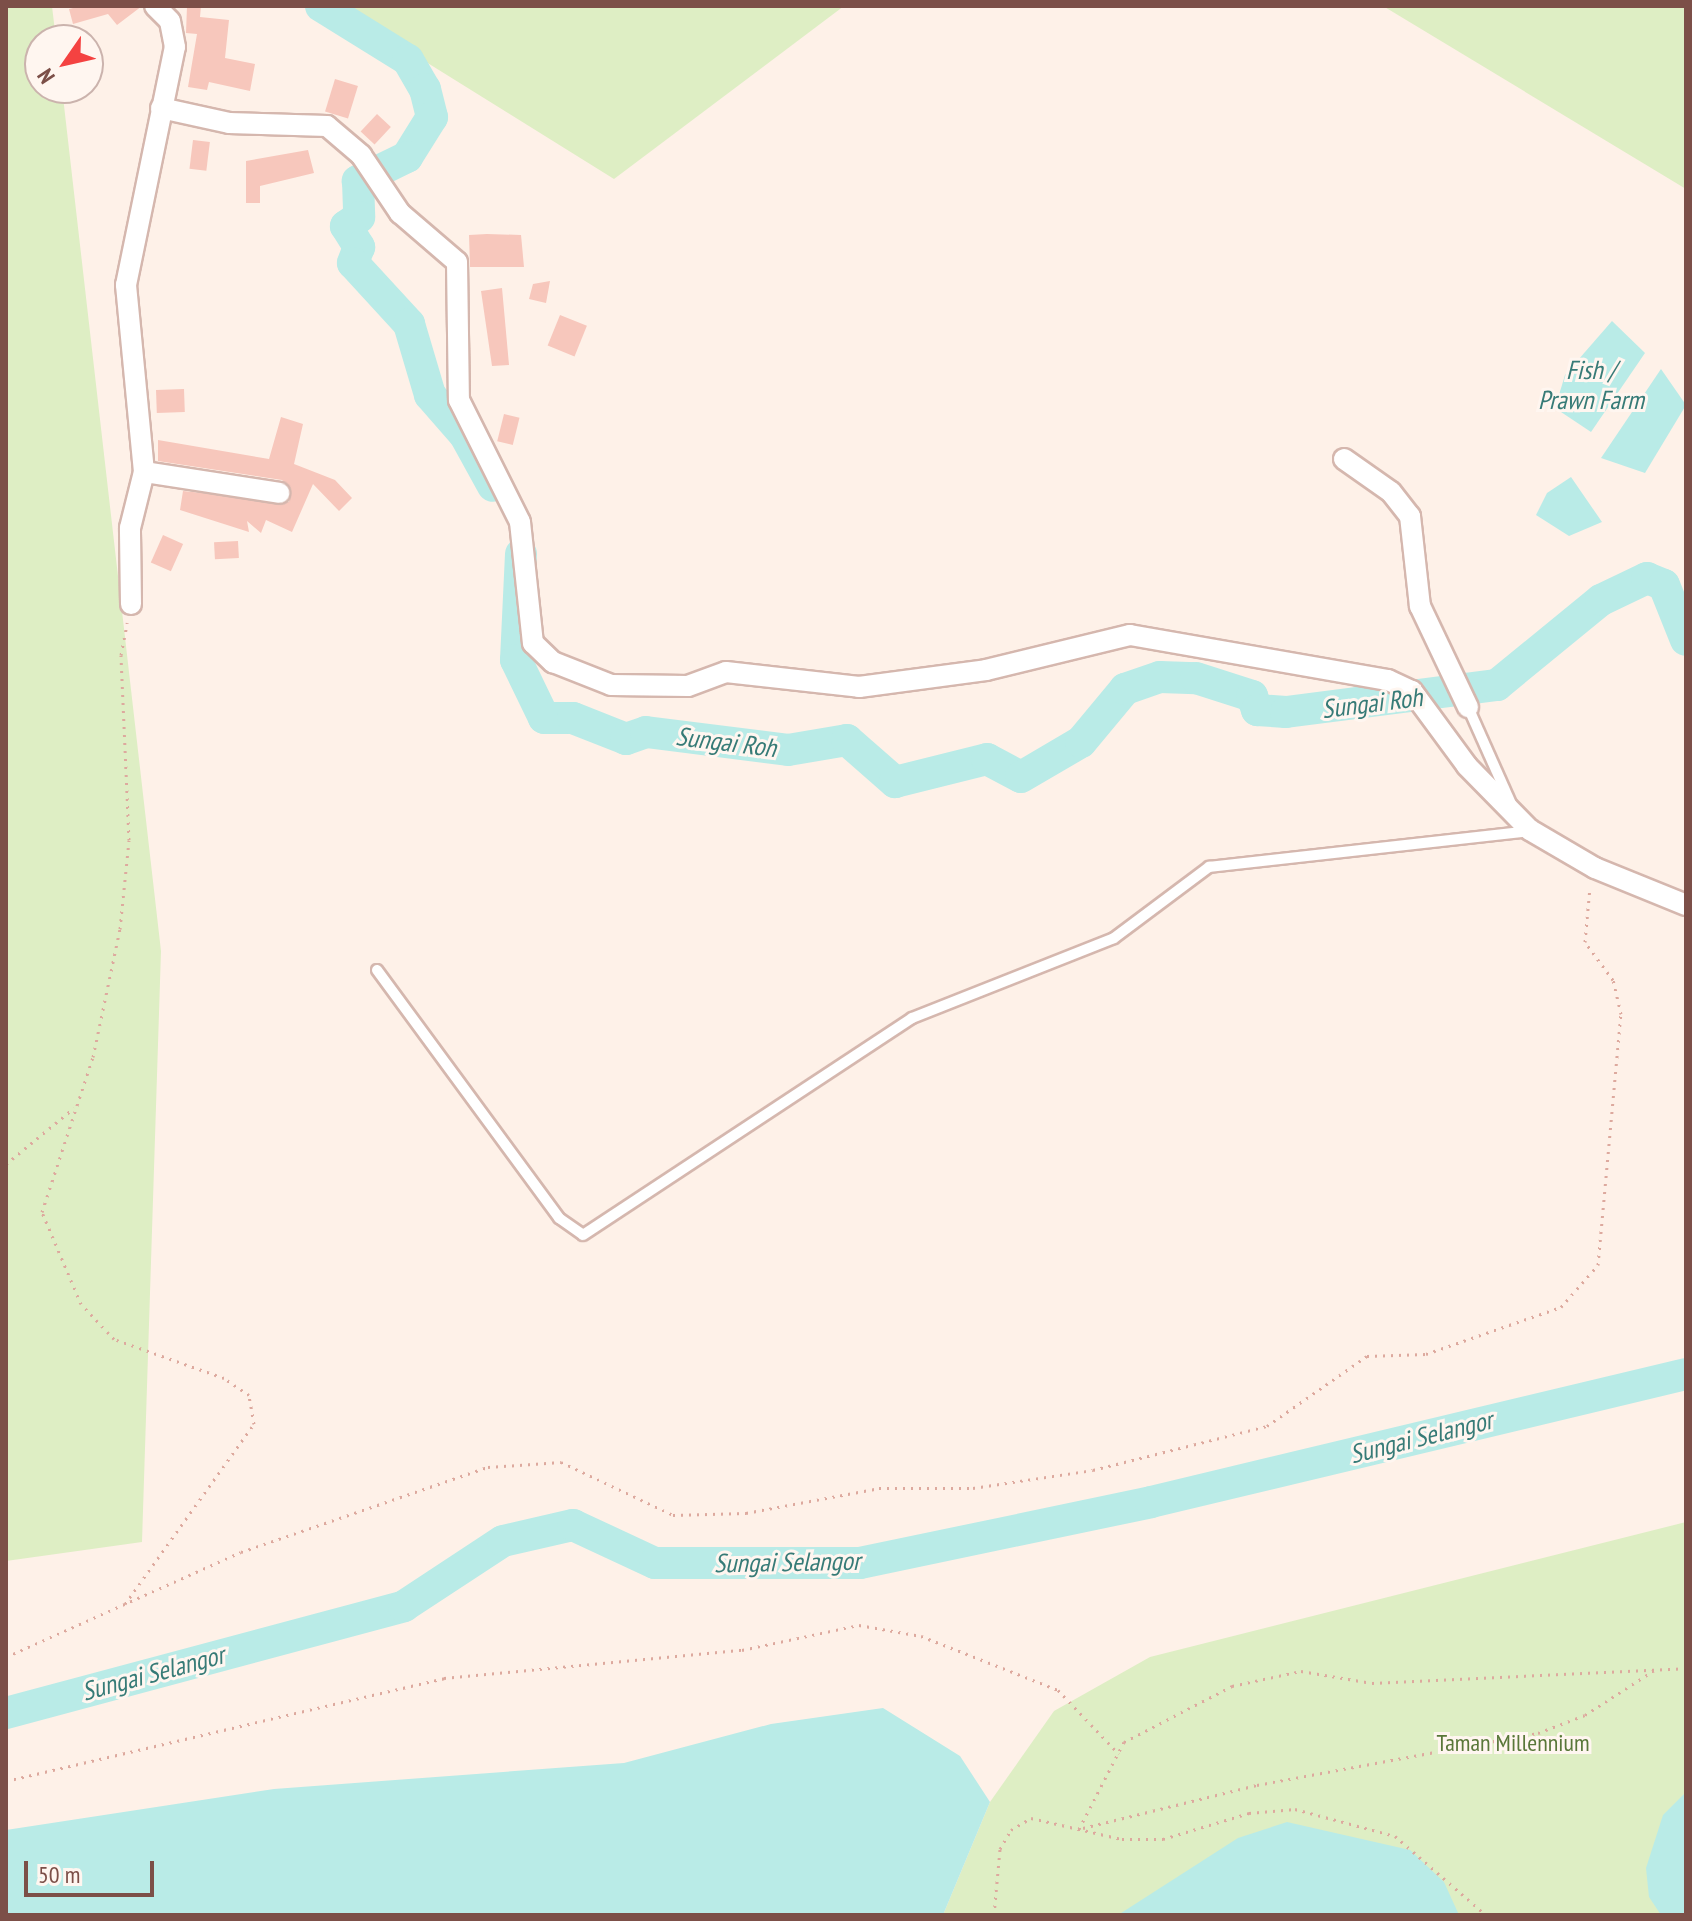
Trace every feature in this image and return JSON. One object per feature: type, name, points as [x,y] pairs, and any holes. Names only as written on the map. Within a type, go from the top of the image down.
[{"type":"street","points":[[131,604],[130,528],[144,472],[126,285],[175,47],[170,21],[155,6]]},
{"type":"street","points":[[161,108],[229,123],[327,126],[361,155],[381,186],[461,272],[459,400],[520,522],[533,643],[553,662],[611,685],[688,686],[726,672],[859,687],[986,670],[1130,635],[1254,652],[1302,670],[1388,680],[1412,691],[1427,713],[1530,830],[1595,868],[1686,905]]},
{"type":"street","points":[[1344,459],[1391,492],[1410,516],[1420,606],[1468,707]]},
{"type":"street","points":[[144,472],[279,493]]},
{"type":"lane","points":[[1468,707],[1513,814]]},
{"type":"lane","points":[[377,970],[559,1218],[583,1235],[912,1018],[1114,938],[1209,867],[1530,830]]},
{"type":"path","points":[[124,1606],[254,1424],[249,1395],[224,1378],[114,1339],[81,1304],[42,1212],[74,1108],[120,929],[129,840],[121,655],[131,604]]},
{"type":"path","points":[[6,1657],[382,1499],[518,1460],[561,1462],[673,1515],[746,1513],[879,1488],[973,1488],[1093,1470],[1267,1426],[1367,1356],[1426,1354],[1561,1307],[1598,1265],[1621,1014],[1613,980],[1585,942],[1582,914],[1595,868]]},
{"type":"path","points":[[6,1164],[74,1108]]},
{"type":"path","points":[[6,1781],[444,1678],[742,1650],[859,1625],[921,1636],[1058,1690],[1119,1754]]},
{"type":"path","points":[[1079,1829],[1257,1785],[1538,1733],[1585,1715],[1657,1668]]},
{"type":"path","points":[[1079,1829],[1119,1754],[1141,1728],[1178,1718],[1232,1686],[1301,1671],[1372,1683],[1686,1668]]},
{"type":"path","points":[[994,1915],[1000,1849],[1011,1830],[1031,1818],[1079,1829],[1163,1839],[1249,1813],[1295,1809],[1395,1836],[1486,1915]]},
{"type":"green space","points":[[6,6],[52,6],[54,24],[24,24],[24,104],[64,104],[161,951],[142,1542],[6,1561]]},
{"type":"green space","points":[[336,6],[844,6],[614,179]]},
{"type":"green space","points":[[1383,6],[1686,6],[1686,189]]},
{"type":"green space","name":"Taman Millennium","points":[[1686,1522],[1686,1915],[943,1915],[990,1802],[1054,1711],[1150,1657]]},
{"type":"water","name":"Fish / Prawn Farm","points":[[1612,321],[1645,353],[1591,432],[1555,408],[1565,375]]},
{"type":"water","name":"Fish / Prawn Farm","points":[[1661,369],[1686,405],[1645,473],[1601,458]]},
{"type":"water","name":"Fish / Prawn Farm","points":[[1571,477],[1602,522],[1569,536],[1536,515],[1547,493]]},
{"type":"water","points":[[883,1708],[960,1756],[990,1802],[943,1915],[6,1915],[6,1830],[274,1789],[624,1763],[771,1724]]},
{"type":"water","points":[[1686,1792],[1686,1915],[1661,1915],[1649,1897],[1646,1868],[1663,1815]]},
{"type":"water","points":[[1287,1822],[1410,1850],[1444,1882],[1459,1915],[1118,1915],[1238,1838]]},
{"type":"building","points":[[81,6],[142,6],[117,25],[108,14],[73,24],[69,9]]},
{"type":"building","points":[[187,6],[201,6],[200,17],[229,20],[225,58],[255,64],[250,91],[209,82],[207,90],[188,87],[197,34],[186,33]]},
{"type":"building","points":[[335,79],[358,86],[348,119],[325,112]]},
{"type":"building","points":[[377,114],[391,127],[375,145],[361,132]]},
{"type":"building","points":[[193,140],[210,142],[206,171],[189,169]]},
{"type":"building","points":[[308,150],[314,173],[260,186],[260,203],[246,203],[246,161]]},
{"type":"building","points":[[469,235],[521,235],[524,267],[470,267]]},
{"type":"building","points":[[550,281],[546,303],[529,299],[533,284]]},
{"type":"building","points":[[502,288],[509,365],[492,366],[481,291]]},
{"type":"building","points":[[560,315],[587,326],[575,356],[548,346]]},
{"type":"building","points":[[184,389],[185,412],[157,413],[156,390]]},
{"type":"building","points":[[504,414],[520,418],[513,445],[497,441]]},
{"type":"building","points":[[281,417],[303,424],[294,464],[335,480],[352,498],[339,511],[313,484],[292,532],[266,520],[261,533],[247,521],[249,532],[180,510],[183,491],[289,502],[291,489],[282,480],[158,461],[158,440],[269,459]]},
{"type":"building","points":[[163,535],[183,544],[171,571],[151,562]]},
{"type":"building","points":[[238,541],[239,558],[215,559],[214,542]]},
{"type":"waterway","name":"Sungai Roh","points":[[321,6],[408,60],[425,89],[432,117],[407,157],[358,181],[359,217],[346,226],[359,247],[353,263],[409,324],[430,395],[465,435],[493,486]]},
{"type":"waterway","name":"Sungai Roh","points":[[521,554],[516,660],[544,718],[573,718],[626,739],[646,732],[788,750],[847,740],[895,782],[987,759],[1021,777],[1081,742],[1125,689],[1160,677],[1196,678],[1252,696],[1257,710],[1286,712],[1497,685],[1601,600],[1647,578],[1664,585],[1686,640]]},
{"type":"waterway","name":"Sungai Selangor","points":[[6,1713],[404,1606],[503,1541],[573,1525],[655,1563],[860,1563],[1151,1502],[1686,1374]]}]
